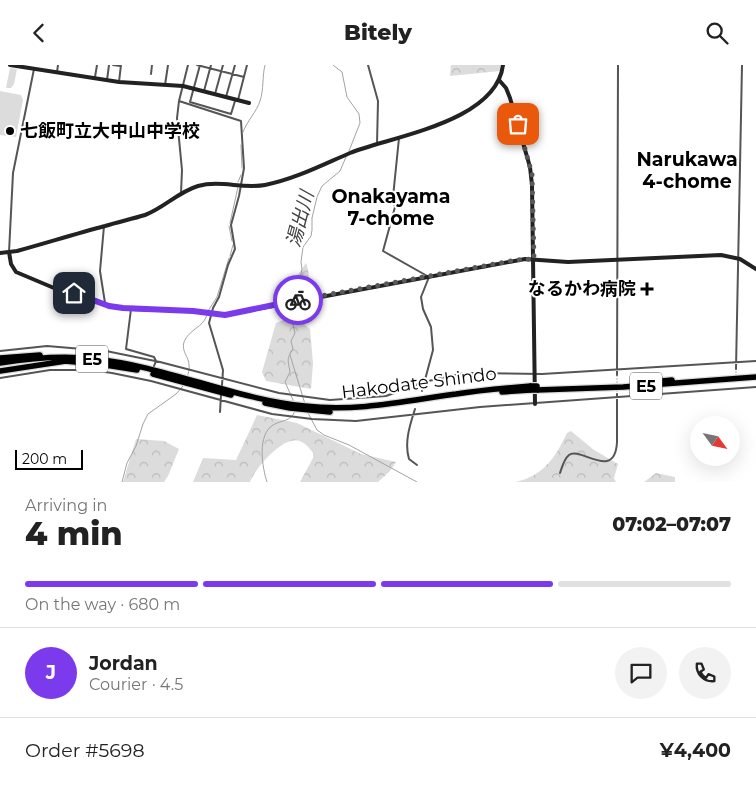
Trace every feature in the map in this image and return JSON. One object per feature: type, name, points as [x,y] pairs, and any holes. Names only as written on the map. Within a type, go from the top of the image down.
[{"type":"highway","points":[[0,358],[62,355],[94,359]]},
{"type":"highway","name":"Hakodate Shindo","points":[[0,365],[52,358],[94,359],[138,367],[182,380]]},
{"type":"highway","points":[[0,371],[66,361]]},
{"type":"highway","name":"Hakodate Shindo","points":[[0,365],[66,361],[126,368],[278,404],[317,409],[376,406],[472,391],[756,375]]},
{"type":"street","points":[[10,65],[106,81],[183,86],[250,103]]},
{"type":"street","points":[[57,73],[58,65]]},
{"type":"street","points":[[94,79],[97,65]]},
{"type":"street","points":[[106,81],[109,65]]},
{"type":"street","points":[[113,65],[121,66],[119,82]]},
{"type":"street","points":[[151,74],[152,65]]},
{"type":"street","points":[[165,85],[168,65]]},
{"type":"street","points":[[181,193],[182,161],[177,123],[179,101],[188,65]]},
{"type":"street","points":[[244,77],[199,65],[190,102],[231,115],[237,100],[244,77],[247,65]]},
{"type":"street","points":[[215,94],[223,65]]},
{"type":"street","points":[[226,97],[234,65]]},
{"type":"street","points":[[368,65],[378,101],[377,144]]},
{"type":"street","points":[[0,253],[150,212],[181,193],[209,183],[257,186],[287,179],[350,153],[427,129],[464,113],[488,96],[499,80],[503,65]]},
{"type":"street","points":[[617,375],[618,65]]},
{"type":"street","points":[[736,369],[742,65]]},
{"type":"street","points":[[204,91],[210,67]]},
{"type":"street","points":[[34,69],[13,173],[8,252],[11,264],[16,272],[54,288],[86,296],[105,304],[132,309],[232,315],[294,301],[516,260],[534,259],[568,262],[616,261],[721,255],[738,258],[756,269]]},
{"type":"street","points":[[499,80],[506,88],[510,98],[532,174],[535,403]]},
{"type":"street","points":[[179,101],[241,121],[244,163],[241,185],[231,225],[235,249],[228,265],[219,297],[209,313],[209,323],[223,370],[222,385]]},
{"type":"street","points":[[399,138],[393,197],[394,207],[383,251],[428,277]]},
{"type":"street","points":[[104,226],[100,271],[105,304]]},
{"type":"street","points":[[422,391],[433,350],[431,327],[421,297],[428,277]]},
{"type":"street","points":[[132,309],[126,349],[154,357],[156,361]]},
{"type":"street","points":[[0,351],[25,347],[64,347],[106,351],[194,370],[279,393],[330,400],[378,397],[406,390],[424,382],[464,373],[534,374],[756,361]]},
{"type":"street","points":[[154,366],[156,361]]},
{"type":"street","points":[[0,378],[34,372],[73,369],[112,373],[151,381],[279,415],[356,421],[480,407],[617,395],[756,387]]},
{"type":"street","points":[[220,412],[221,395]]},
{"type":"street","points":[[560,473],[567,457],[572,453],[578,453],[600,462],[608,461],[614,455],[617,448],[617,395]]},
{"type":"street","points":[[415,409],[407,448],[409,459],[417,465]]},
{"type":"green space","points":[[451,65],[501,65],[500,71],[450,76]]},
{"type":"green space","points":[[10,68],[17,69],[14,84],[11,88],[6,88]]},
{"type":"green space","points":[[0,91],[21,95],[23,100],[16,137],[0,135]]},
{"type":"green space","points":[[306,263],[309,277],[301,321],[310,329],[313,363],[311,389],[266,381],[262,372],[276,323],[286,319],[292,283]]},
{"type":"green space","points":[[257,415],[297,423],[361,454],[396,462],[390,471],[378,482],[300,482],[313,458],[313,453],[304,443],[295,440],[285,443],[273,452],[261,464],[250,482],[193,482],[203,458],[236,460]]},
{"type":"green space","points":[[571,431],[594,450],[618,464],[614,478],[616,482],[516,482],[526,479],[541,470],[553,458],[567,433]]},
{"type":"green space","points":[[136,439],[164,441],[179,449],[164,482],[123,482]]},
{"type":"green space","points":[[656,473],[675,477],[675,482],[644,482]]},
{"type":"waterway","points":[[243,132],[260,101],[265,65]]},
{"type":"waterway","name":"湯出川","points":[[333,65],[342,72],[347,97],[359,114],[360,123],[349,151]]},
{"type":"waterway","points":[[241,145],[242,168]]},
{"type":"waterway","name":"湯出川","points":[[296,300],[302,269],[303,247],[311,236],[312,218],[317,197],[322,186],[340,171],[346,157]]},
{"type":"waterway","points":[[238,182],[241,175]]},
{"type":"waterway","points":[[230,223],[238,187]]},
{"type":"waterway","points":[[229,226],[232,241]]},
{"type":"waterway","points":[[230,256],[233,245]]},
{"type":"waterway","points":[[208,311],[217,297],[229,258]]},
{"type":"waterway","name":"湯出川","points":[[294,402],[285,382],[290,372],[288,360],[293,349],[291,341],[295,333],[292,321],[295,304]]},
{"type":"waterway","points":[[187,377],[189,367],[183,345],[189,334],[202,323],[207,315]]},
{"type":"waterway","name":"湯出川","points":[[290,355],[305,404]]},
{"type":"waterway","points":[[122,482],[127,463],[136,446],[148,414],[176,394],[183,386]]},
{"type":"waterway","points":[[267,482],[262,460],[265,436],[273,425],[288,419],[295,411]]},
{"type":"waterway","name":"湯出川","points":[[308,413],[317,430],[324,435],[349,445],[417,482]]},
{"type":"tunnel","points":[[736,369],[736,382]]},
{"type":"tunnel","points":[[617,375],[617,394]]},
{"type":"way so far","points":[[298,300],[516,260],[534,259],[532,174],[518,124]]},
{"type":"place","name":"七飯町立大中山中学校","points":[[10,131]]},
{"type":"place","name":"なるかわ病院","points":[[647,289]]},
{"type":"district","name":"Narukawa 4-chome","points":[[687,170]]},
{"type":"district","name":"Onakayama 7-chome","points":[[391,207]]},
{"type":"route","points":[[74,293],[109,306],[132,309],[193,311],[225,315],[298,300]]}]
